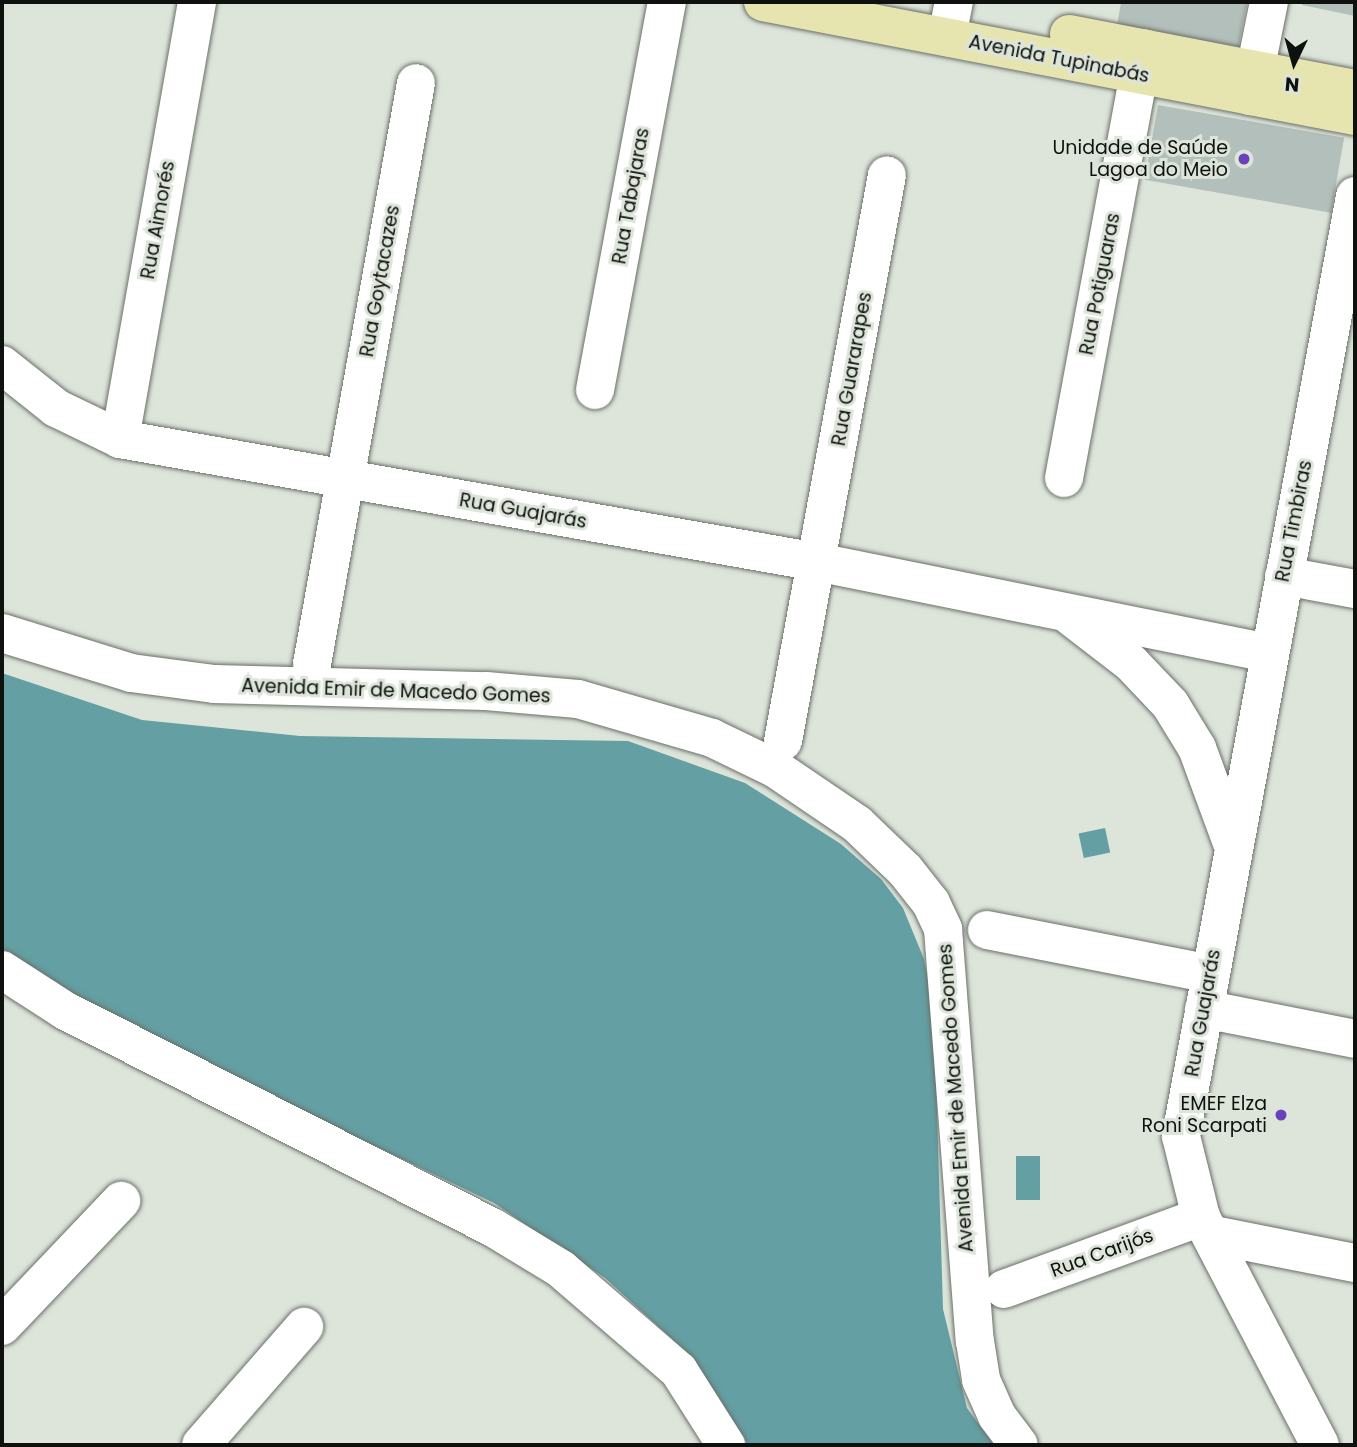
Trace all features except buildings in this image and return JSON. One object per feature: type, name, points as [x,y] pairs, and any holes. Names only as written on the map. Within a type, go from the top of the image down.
[{"type":"main road","name":"Avenida Tupinabás","points":[[764,2],[951,17]]},
{"type":"main road","name":"Avenida Tupinabás","points":[[904,2],[951,17],[1141,61],[1253,83],[1355,116]]},
{"type":"main road","name":"Avenida Tupinabás","points":[[1253,83],[1355,89]]},
{"type":"street","name":"Rua Aimorés","points":[[120,439],[197,2]]},
{"type":"street","name":"Rua Tabajaras","points":[[595,390],[667,2]]},
{"type":"street","points":[[1253,83],[1269,2]]},
{"type":"street","name":"Rua Potiguaras","points":[[1064,478],[1141,61]]},
{"type":"street","name":"Rua Goytacazes","points":[[312,664],[416,83]]},
{"type":"street","name":"Rua Guararapes","points":[[783,741],[887,176]]},
{"type":"street","name":"Rua Timbiras","points":[[1233,845],[1355,196]]},
{"type":"street","name":"Rua Guajarás","points":[[2,365],[57,408],[120,439],[817,562],[1269,653]]},
{"type":"street","points":[[1284,576],[1355,589]]},
{"type":"street","name":"Rua Guajarás","points":[[1064,612],[1131,663],[1170,704],[1197,748],[1233,845],[1181,1136],[1207,1226],[1271,1359],[1320,1445]]},
{"type":"street","name":"Avenida Emir de Macedo Gomes","points":[[2,633],[131,673],[214,684],[486,691],[578,699],[712,738],[776,769],[857,824],[905,870],[932,903],[943,929],[975,1341],[982,1380],[997,1416],[1019,1445]]},
{"type":"street","points":[[987,930],[1207,992],[1355,1039]]},
{"type":"street","points":[[2,970],[64,1010],[492,1227],[561,1269],[679,1371],[726,1445]]},
{"type":"street","points":[[2,1326],[121,1201]]},
{"type":"street","points":[[1207,1226],[1355,1263]]},
{"type":"street","name":"Rua Carijós","points":[[1004,1289],[1207,1226]]},
{"type":"street","points":[[201,1445],[304,1327]]},
{"type":"water","points":[[2,673],[142,720],[300,736],[628,741],[745,783],[841,844],[881,879],[903,908],[924,959],[934,1012],[943,1309],[967,1408],[994,1445],[748,1445],[694,1359],[605,1278],[494,1203],[165,1046],[2,953]]},
{"type":"water","points":[[1105,828],[1110,852],[1084,858],[1079,834]]},
{"type":"water","points":[[1016,1156],[1040,1156],[1040,1200],[1016,1200]]},
{"type":"place","name":"Unidade de Saúde Lagoa do Meio","points":[[1244,159]]},
{"type":"place","name":"EMEF Elza Roni Scarpati","points":[[1281,1115]]}]
